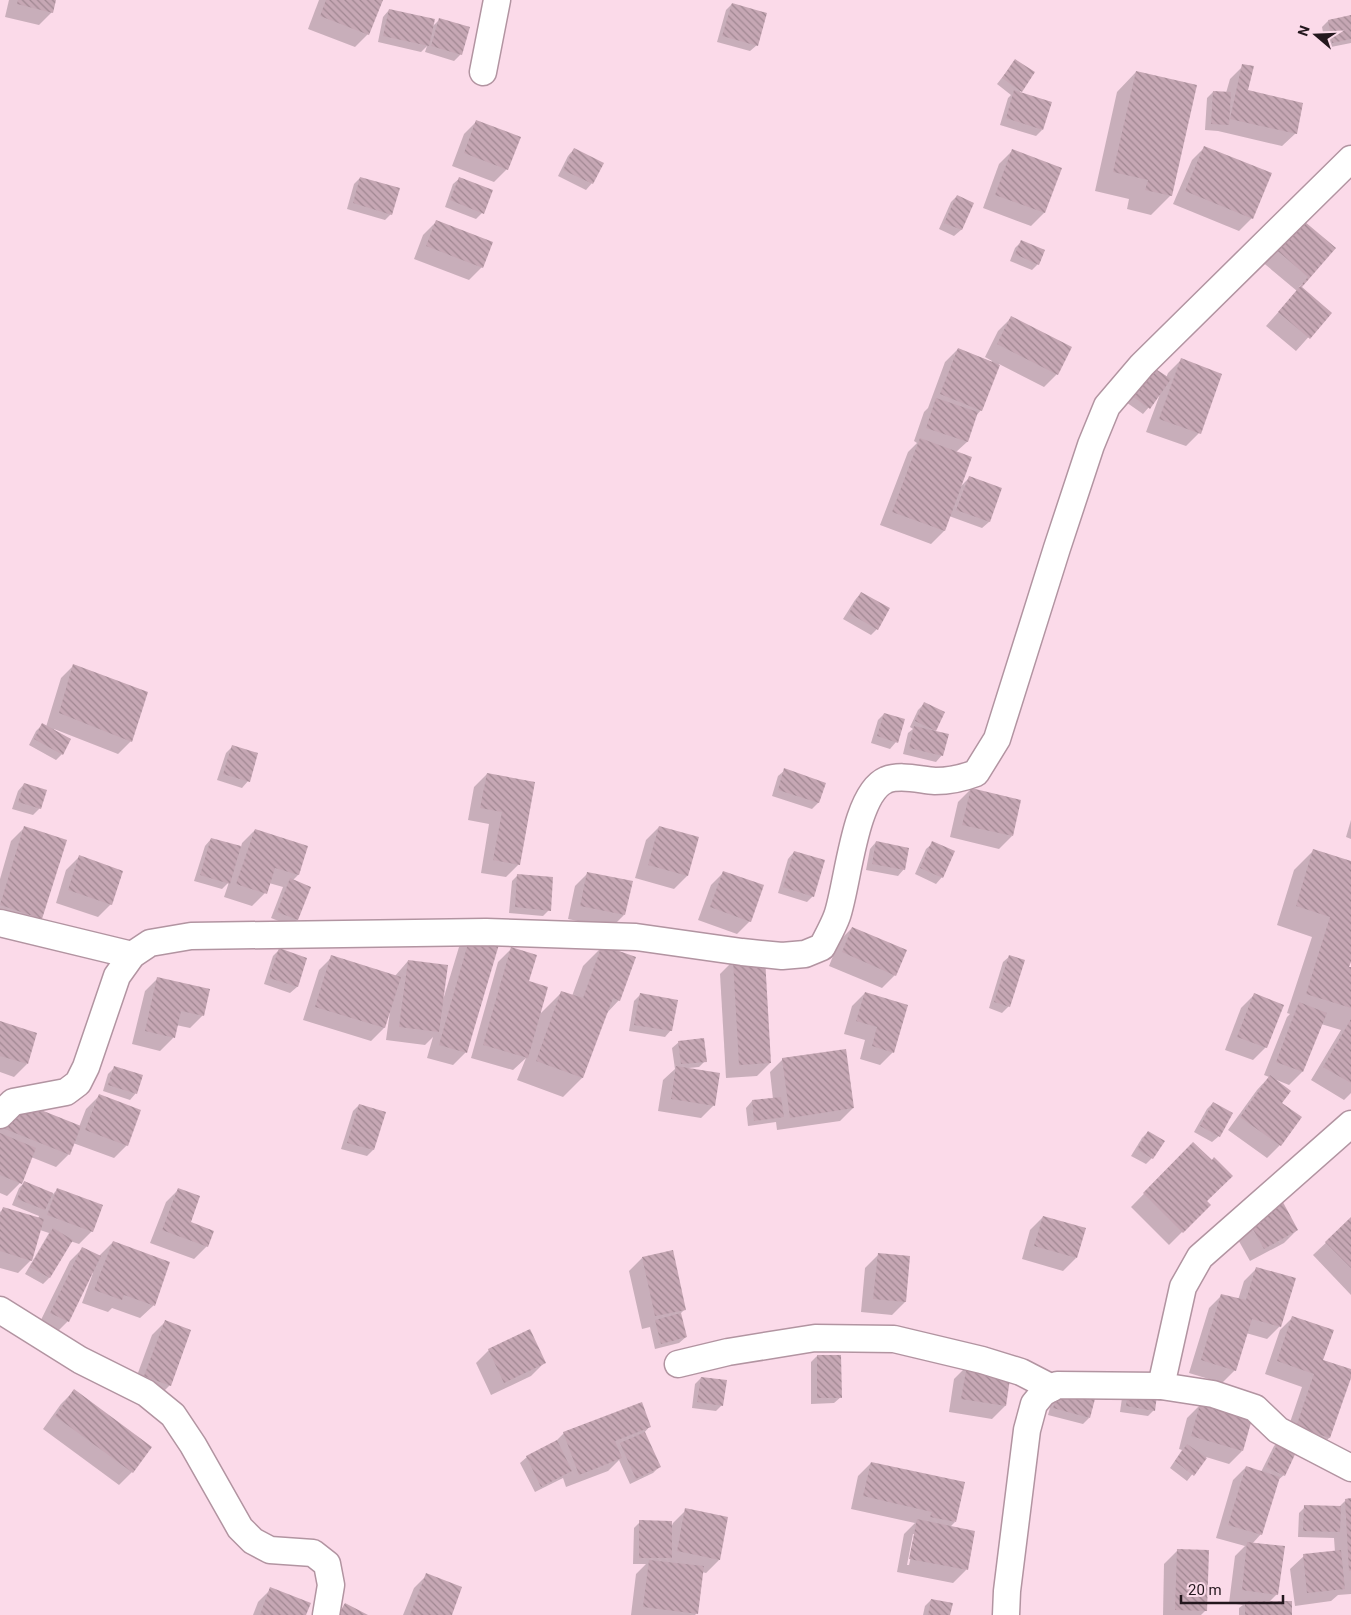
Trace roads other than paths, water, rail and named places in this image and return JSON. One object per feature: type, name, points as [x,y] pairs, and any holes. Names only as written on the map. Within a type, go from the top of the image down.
[{"type":"street","points":[[483,72],[497,0]]},
{"type":"street","points":[[0,1115],[13,1102],[66,1092],[78,1084],[86,1067],[117,976],[132,955],[150,943],[191,936],[486,932],[636,937],[782,956],[805,954],[822,948],[837,916],[858,826],[871,793],[886,780],[907,778],[936,781],[958,779],[976,773],[997,739],[1091,445],[1108,406],[1142,365],[1351,159]]},
{"type":"street","points":[[0,923],[132,955]]},
{"type":"street","points":[[1161,1386],[1183,1287],[1200,1257],[1351,1124]]},
{"type":"street","points":[[0,1310],[80,1360],[146,1393],[173,1415],[193,1445],[240,1528],[253,1541],[270,1550],[313,1552],[327,1564],[332,1585],[326,1615]]},
{"type":"street","points":[[678,1364],[728,1352],[815,1338],[894,1339],[982,1360],[1022,1372],[1052,1388]]},
{"type":"street","points":[[1006,1615],[1007,1592],[1027,1430],[1034,1404],[1042,1393],[1057,1385],[1161,1386],[1213,1394],[1255,1408],[1278,1430],[1351,1468]]}]
